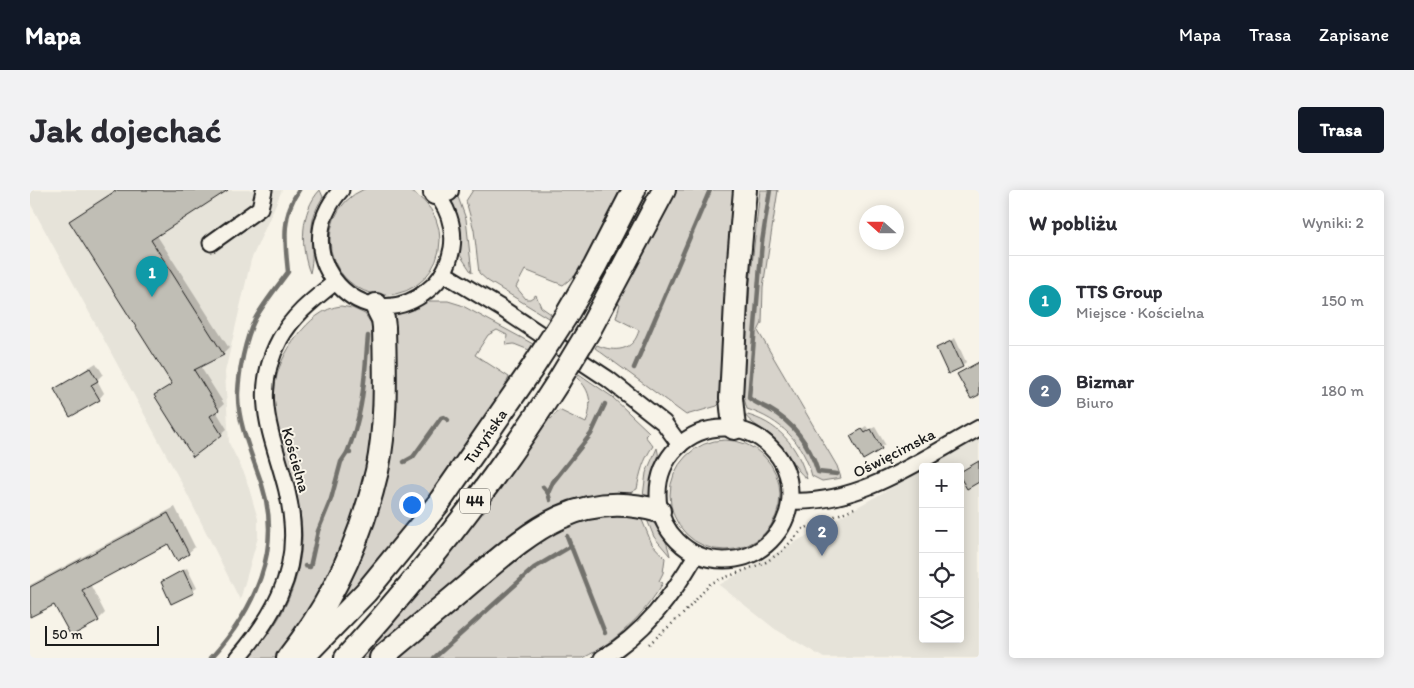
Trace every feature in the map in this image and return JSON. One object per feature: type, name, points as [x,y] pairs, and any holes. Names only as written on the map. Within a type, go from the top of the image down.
[{"type":"highway","name":"Turyńska","points":[[302,658],[366,592],[438,504],[566,316],[595,266],[634,190]]},
{"type":"highway","name":"Turyńska","points":[[346,658],[385,615],[460,522],[506,459],[558,382],[590,329],[664,190]]},
{"type":"highway","points":[[734,428],[731,398],[737,283],[745,190]]},
{"type":"highway","points":[[288,658],[312,627],[350,556],[377,470],[385,380],[384,327],[383,319],[376,305]]},
{"type":"highway","points":[[381,658],[504,554],[546,523],[573,512],[607,506],[634,505],[659,511]]},
{"type":"street","points":[[211,243],[260,208],[264,190]]},
{"type":"street","points":[[341,190],[331,202],[323,217],[320,251],[326,268],[335,282],[353,297],[376,305],[392,306],[421,296],[443,273],[450,258],[453,240],[451,223],[438,191]]},
{"type":"street","points":[[443,273],[501,308],[608,379],[664,423],[680,445]]},
{"type":"street","name":"Kościelna","points":[[238,658],[264,626],[276,605],[286,580],[292,551],[292,522],[289,500],[266,418],[265,394],[268,371],[276,347],[292,321],[335,282]]},
{"type":"street","points":[[734,428],[760,437],[778,456],[786,469],[791,501],[785,522],[777,535],[766,546],[752,554],[723,561],[696,555],[677,541],[659,511],[659,478],[664,465],[680,445],[709,429],[734,428]]},
{"type":"street","name":"Oświęcimska","points":[[791,501],[819,501],[850,494],[885,480],[979,428]]},
{"type":"street","points":[[602,658],[622,645],[649,622],[683,577],[696,555]]},
{"type":"path","points":[[648,644],[683,614],[711,583],[766,562],[781,552],[802,529],[862,505]]},
{"type":"shaded area","points":[[385,185],[406,190],[424,201],[435,219],[440,240],[435,261],[424,279],[406,290],[385,295],[364,290],[346,279],[335,261],[330,240],[335,219],[346,201],[364,190]]},
{"type":"shaded area","points":[[30,190],[282,190],[251,260],[225,372],[229,443],[245,475],[258,519],[258,537],[240,600],[181,482],[30,203]]},
{"type":"shaded area","points":[[320,190],[323,197],[317,208],[312,227],[312,263],[310,273],[303,241],[305,219],[313,199]]},
{"type":"shaded area","points":[[473,190],[623,190],[576,277],[574,276],[563,285],[525,270],[516,287],[526,299],[536,295],[541,307],[551,314],[548,318],[488,281],[479,273],[474,230],[466,201]]},
{"type":"shaded area","points":[[675,190],[738,190],[724,396],[719,395],[720,403],[717,406],[686,415],[595,348],[597,345],[610,349],[623,348],[633,342],[636,337],[639,330],[616,318],[620,304],[616,302]]},
{"type":"shaded area","points":[[760,190],[778,190],[763,287],[762,323],[758,331],[837,466],[841,478],[822,481],[812,476],[803,453],[789,434],[770,419],[747,409],[743,395],[750,283]]},
{"type":"shaded area","points":[[458,197],[466,219],[472,273],[460,255],[459,224],[450,203]]},
{"type":"shaded area","points":[[428,301],[448,301],[461,305],[533,344],[529,350],[514,344],[506,345],[507,335],[497,330],[488,335],[475,355],[509,377],[502,394],[420,512],[322,628],[353,566],[392,312],[402,312]]},
{"type":"shaded area","points":[[341,306],[352,308],[365,314],[374,328],[376,402],[368,472],[345,548],[340,546],[319,596],[277,658],[247,658],[269,633],[286,604],[297,573],[302,540],[300,513],[279,436],[275,412],[275,387],[282,361],[298,335],[322,312]]},
{"type":"shaded area","points":[[579,374],[611,396],[649,432],[645,436],[653,446],[642,467],[637,489],[630,493],[630,497],[604,498],[400,631],[368,658],[357,658],[547,417],[551,419],[559,410],[586,423],[590,405],[586,388],[577,378]]},
{"type":"shaded area","points":[[744,414],[767,423],[785,437],[798,456],[807,479],[775,439],[751,422]]},
{"type":"shaded area","points":[[979,438],[979,658],[824,658],[775,629],[719,585],[919,472],[919,643],[964,643],[964,463],[935,463]]},
{"type":"shaded area","points":[[725,440],[746,444],[764,456],[776,474],[780,495],[776,516],[764,534],[746,546],[725,550],[704,546],[686,534],[674,516],[670,495],[674,474],[686,456],[704,444]]},
{"type":"shaded area","points":[[657,448],[658,466],[652,495],[643,496],[646,473]]},
{"type":"shaded area","points":[[624,513],[642,520],[652,544],[665,558],[663,573],[659,581],[663,583],[638,617],[607,644],[583,658],[391,658],[521,549],[570,521]]},
{"type":"shaded area","points":[[646,517],[662,534],[670,556],[654,537]]},
{"type":"building","points":[[117,190],[228,190],[151,240],[224,355],[194,370],[219,410],[210,416],[222,435],[193,457],[154,395],[172,384],[69,221]]},
{"type":"building","points":[[951,341],[963,367],[948,374],[936,348]]},
{"type":"building","points":[[979,362],[979,395],[971,399],[957,374]]},
{"type":"building","points":[[90,368],[98,381],[91,385],[100,400],[70,417],[54,389]]},
{"type":"building","points":[[862,429],[865,433],[871,429],[882,449],[863,460],[850,436]]},
{"type":"building","points":[[979,461],[979,482],[967,489],[964,484],[964,470]]},
{"type":"building","points":[[168,513],[189,554],[177,561],[168,544],[82,590],[99,621],[71,636],[54,605],[30,617],[30,587]]},
{"type":"building","points":[[183,570],[194,593],[171,604],[161,582]]},
{"type":"waterway","points":[[211,658],[240,620],[252,599],[266,556],[269,533],[268,509],[243,428],[238,404],[238,393],[241,365],[251,327],[266,301],[288,272],[285,240],[287,219],[289,209],[299,190]]},
{"type":"waterway","points":[[634,368],[710,190]]},
{"type":"waterway","points":[[770,190],[762,242],[749,398],[778,415],[793,428],[806,444],[818,472],[837,474]]},
{"type":"waterway","points":[[347,453],[353,438],[360,409],[368,336]]},
{"type":"waterway","points":[[550,500],[548,493],[553,482],[591,434],[605,404]]},
{"type":"waterway","points":[[404,462],[413,457],[441,418],[444,417],[448,420]]},
{"type":"waterway","points":[[305,566],[310,567],[318,531],[331,499],[341,462],[347,453],[350,453]]},
{"type":"waterway","points":[[543,487],[548,493]]},
{"type":"waterway","points":[[567,536],[605,633]]},
{"type":"waterway","points":[[434,658],[534,568],[571,546]]},
{"type":"place","name":"TTS Group","points":[[152,297]]},
{"type":"place","name":"Bizmar","points":[[822,556]]}]
